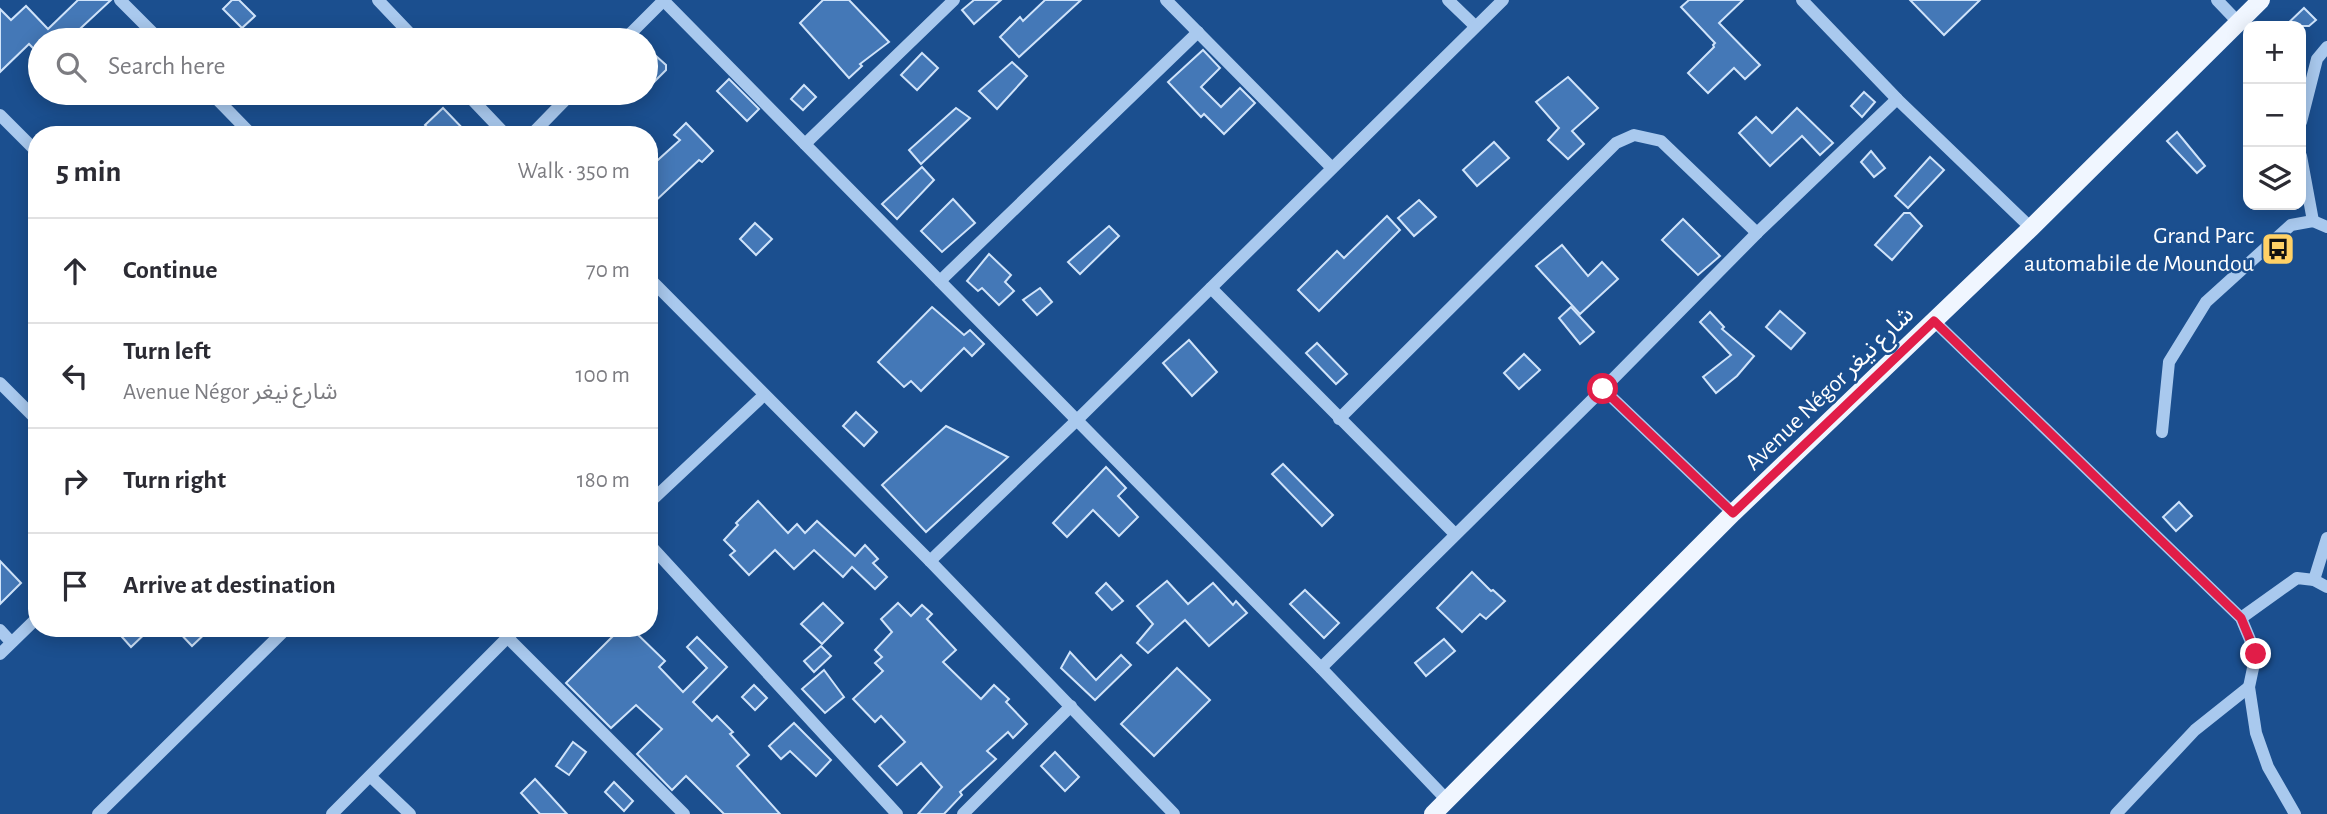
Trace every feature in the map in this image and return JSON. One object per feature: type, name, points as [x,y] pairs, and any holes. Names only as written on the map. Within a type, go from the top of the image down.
[{"type":"main road","name":"Avenue Négor شارع نيغر","points":[[1433,814],[1733,513],[2031,228],[2261,0]]},
{"type":"street","points":[[120,0],[148,28]]},
{"type":"street","points":[[377,0],[404,28]]},
{"type":"street","points":[[636,28],[663,0],[1321,668],[1447,800]]},
{"type":"street","points":[[805,144],[954,0]]},
{"type":"street","points":[[1167,0],[1332,168]]},
{"type":"street","points":[[1448,0],[1475,26]]},
{"type":"street","points":[[930,561],[1503,0]]},
{"type":"street","points":[[1802,0],[1897,99],[2031,228]]},
{"type":"street","points":[[2217,0],[2238,22]]},
{"type":"street","points":[[940,281],[1198,32]]},
{"type":"street","points":[[2306,102],[2317,59],[2327,47]]},
{"type":"street","points":[[1321,668],[1757,233],[1897,99]]},
{"type":"street","points":[[223,105],[243,126]]},
{"type":"street","points":[[477,105],[497,126]]},
{"type":"street","points":[[540,126],[560,105]]},
{"type":"street","points":[[0,115],[28,143]]},
{"type":"street","points":[[1339,419],[1616,143],[1634,135],[1661,141],[1757,233]]},
{"type":"street","points":[[2306,186],[2312,221]]},
{"type":"street","points":[[2162,432],[2169,362],[2206,302],[2291,225],[2312,221],[2327,226]]},
{"type":"street","points":[[658,287],[930,561],[1174,814]]},
{"type":"street","points":[[1211,288],[1455,534]]},
{"type":"street","points":[[1934,321],[2241,618],[2256,654],[2249,687],[2256,733],[2268,767],[2295,814]]},
{"type":"street","points":[[0,383],[28,412]]},
{"type":"street","points":[[1603,389],[1733,513]]},
{"type":"street","points":[[658,495],[764,395]]},
{"type":"street","points":[[2314,580],[2327,538]]},
{"type":"street","points":[[658,554],[897,814]]},
{"type":"street","points":[[2241,618],[2297,578],[2314,580],[2327,587]]},
{"type":"street","points":[[0,654],[28,627]]},
{"type":"street","points":[[0,630],[12,642]]},
{"type":"street","points":[[97,814],[278,637]]},
{"type":"street","points":[[332,814],[508,637]]},
{"type":"street","points":[[516,637],[684,814]]},
{"type":"street","points":[[2116,814],[2195,730],[2249,687]]},
{"type":"street","points":[[963,814],[1071,706]]},
{"type":"street","points":[[371,777],[410,814]]},
{"type":"building","points":[[78,0],[111,0],[81,28],[49,28]]},
{"type":"building","points":[[232,0],[239,0],[255,16],[242,28],[223,9]]},
{"type":"building","points":[[823,0],[849,0],[889,42],[860,64],[862,66],[849,78],[800,23]]},
{"type":"building","points":[[974,0],[1001,0],[974,24],[962,10]]},
{"type":"building","points":[[1045,0],[1081,0],[1019,57],[1000,37],[1020,17],[1023,21]]},
{"type":"building","points":[[1689,0],[1743,0],[1719,23],[1760,65],[1745,79],[1734,68],[1708,93],[1688,73],[1715,43],[1681,7]]},
{"type":"building","points":[[1910,0],[1980,0],[1944,35]]},
{"type":"building","points":[[26,6],[47,28],[28,28],[28,45],[0,72],[0,9],[11,20]]},
{"type":"building","points":[[2304,8],[2316,20],[2309,26],[2306,26],[2306,21],[2290,21]]},
{"type":"building","points":[[1203,50],[1220,68],[1201,87],[1221,107],[1240,88],[1255,103],[1224,134],[1204,114],[1201,117],[1168,82]]},
{"type":"building","points":[[922,53],[938,68],[917,90],[901,75]]},
{"type":"building","points":[[658,58],[666,65],[666,70],[658,78]]},
{"type":"building","points":[[1012,62],[1027,76],[997,109],[979,91]]},
{"type":"building","points":[[1568,77],[1598,108],[1572,131],[1584,144],[1568,159],[1548,140],[1559,128],[1536,102]]},
{"type":"building","points":[[729,79],[759,109],[747,121],[717,91]]},
{"type":"building","points":[[804,85],[816,97],[803,110],[791,99]]},
{"type":"building","points":[[1864,92],[1875,102],[1862,117],[1851,106]]},
{"type":"building","points":[[443,108],[460,126],[426,126]]},
{"type":"building","points":[[956,108],[970,118],[921,164],[909,150]]},
{"type":"building","points":[[1797,108],[1833,143],[1820,155],[1802,136],[1770,166],[1739,133],[1756,117],[1772,133]]},
{"type":"building","points":[[686,123],[713,151],[702,162],[699,160],[658,199],[658,160],[680,140],[674,135]]},
{"type":"building","points":[[2177,132],[2205,166],[2197,173],[2167,141]]},
{"type":"building","points":[[1494,142],[1509,158],[1477,186],[1463,170]]},
{"type":"building","points":[[1871,151],[1885,168],[1874,177],[1861,162]]},
{"type":"building","points":[[1930,157],[1944,170],[1908,208],[1895,196]]},
{"type":"building","points":[[922,167],[934,180],[897,219],[882,204]]},
{"type":"building","points":[[953,199],[975,223],[942,252],[921,231]]},
{"type":"building","points":[[1419,200],[1436,217],[1414,236],[1398,218]]},
{"type":"building","points":[[1904,213],[1910,213],[1922,226],[1892,260],[1875,245]]},
{"type":"building","points":[[1387,216],[1400,230],[1319,311],[1298,290],[1337,251],[1344,258]]},
{"type":"building","points":[[1683,219],[1720,256],[1698,275],[1662,240]]},
{"type":"building","points":[[755,223],[772,239],[756,255],[740,239]]},
{"type":"building","points":[[1109,226],[1119,236],[1080,274],[1068,262]]},
{"type":"building","points":[[1562,245],[1588,276],[1602,262],[1618,279],[1580,314],[1536,266]]},
{"type":"building","points":[[989,254],[1011,275],[1005,282],[1014,291],[999,305],[982,288],[978,291],[967,281]]},
{"type":"building","points":[[1040,288],[1052,302],[1037,315],[1023,300]]},
{"type":"building","points":[[932,307],[964,335],[970,330],[984,344],[972,356],[964,348],[921,391],[911,381],[904,387],[878,362]]},
{"type":"building","points":[[1571,307],[1594,332],[1580,344],[1559,318]]},
{"type":"building","points":[[1780,311],[1805,333],[1791,349],[1766,327]]},
{"type":"building","points":[[1710,312],[1724,327],[1722,329],[1754,356],[1737,376],[1716,393],[1703,377],[1731,355],[1700,322]]},
{"type":"building","points":[[1189,340],[1217,372],[1192,396],[1163,363]]},
{"type":"building","points":[[1317,343],[1347,374],[1336,384],[1306,353]]},
{"type":"building","points":[[1524,354],[1540,370],[1519,389],[1504,373]]},
{"type":"building","points":[[856,412],[877,432],[864,446],[843,426]]},
{"type":"building","points":[[946,426],[1008,457],[926,532],[882,485]]},
{"type":"building","points":[[1283,464],[1333,515],[1322,526],[1272,474]]},
{"type":"building","points":[[1106,467],[1126,488],[1118,496],[1138,517],[1119,536],[1093,510],[1067,537],[1053,523]]},
{"type":"building","points":[[758,501],[788,533],[797,524],[805,533],[817,521],[855,556],[865,545],[878,559],[873,563],[887,577],[875,589],[852,567],[843,577],[814,550],[794,569],[775,550],[749,575],[730,555],[735,551],[724,540],[738,525],[736,523]]},
{"type":"building","points":[[2179,502],[2192,516],[2176,531],[2163,517]]},
{"type":"building","points":[[0,561],[21,583],[0,604]]},
{"type":"building","points":[[1472,572],[1505,601],[1486,619],[1480,614],[1462,632],[1437,608]]},
{"type":"building","points":[[1167,581],[1188,604],[1213,583],[1233,605],[1236,601],[1247,613],[1209,646],[1185,620],[1148,653],[1137,643],[1153,624],[1137,606]]},
{"type":"building","points":[[1106,583],[1123,601],[1112,610],[1096,593]]},
{"type":"building","points":[[1305,590],[1339,623],[1324,638],[1290,604]]},
{"type":"building","points":[[823,603],[843,623],[822,644],[801,624]]},
{"type":"building","points":[[898,603],[911,616],[922,605],[932,614],[927,619],[956,650],[943,662],[981,699],[994,685],[1009,699],[1006,702],[1027,724],[1013,738],[1008,732],[987,751],[996,759],[960,792],[962,795],[944,814],[918,814],[942,787],[921,763],[897,785],[879,766],[905,742],[881,716],[875,722],[853,699],[883,671],[875,663],[882,657],[875,650],[892,632],[881,619]]},
{"type":"building","points":[[122,637],[142,637],[131,647]]},
{"type":"building","points":[[184,637],[202,637],[192,646]]},
{"type":"building","points":[[612,637],[640,637],[665,661],[659,667],[683,692],[707,668],[687,647],[697,637],[727,667],[693,702],[712,721],[717,716],[733,732],[730,734],[749,755],[737,766],[780,814],[724,814],[686,776],[672,790],[637,754],[662,729],[636,705],[611,728],[566,683]]},
{"type":"building","points":[[1444,639],[1455,651],[1426,676],[1415,663]]},
{"type":"building","points":[[821,646],[831,656],[814,672],[804,661]]},
{"type":"building","points":[[1070,652],[1096,680],[1121,655],[1131,665],[1095,700],[1061,668]]},
{"type":"building","points":[[1177,668],[1210,700],[1154,756],[1121,724]]},
{"type":"building","points":[[824,670],[844,697],[825,713],[802,689]]},
{"type":"building","points":[[754,685],[767,698],[755,710],[742,697]]},
{"type":"building","points":[[794,723],[831,760],[816,776],[790,751],[781,759],[769,746]]},
{"type":"building","points":[[573,742],[586,752],[569,775],[556,766]]},
{"type":"building","points":[[1055,752],[1079,777],[1065,791],[1041,766]]},
{"type":"building","points":[[535,779],[567,814],[540,814],[521,793]]},
{"type":"building","points":[[614,782],[633,801],[624,811],[605,792]]},
{"type":"place","name":"Grand Parc automabile de Moundou","points":[[2278,249]]},
{"type":"route","points":[[1603,389],[1733,513],[1934,321],[2241,618],[2256,654]]}]
